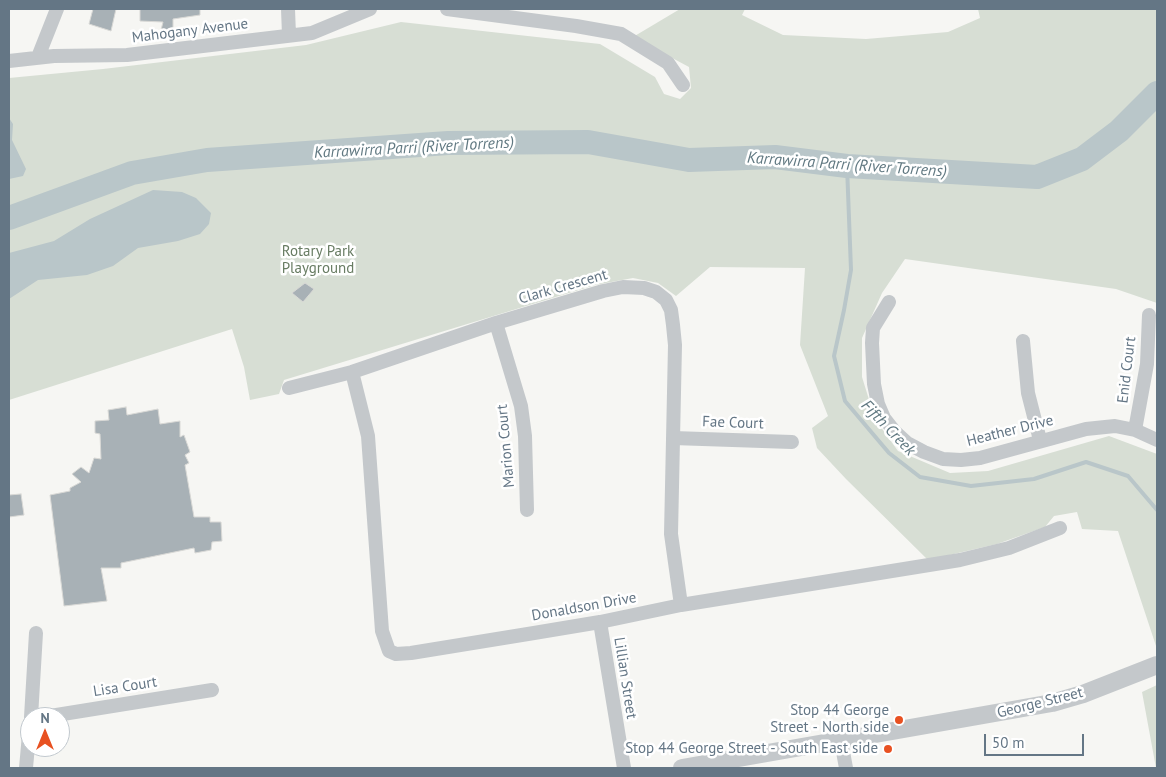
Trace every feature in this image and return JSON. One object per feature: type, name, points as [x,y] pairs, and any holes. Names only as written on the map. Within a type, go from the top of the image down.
[{"type":"street","points":[[38,57],[57,9]]},
{"type":"street","points":[[288,9],[289,35]]},
{"type":"street","name":"Mahogany Avenue","points":[[9,61],[38,57],[126,55],[312,33],[370,9]]},
{"type":"street","points":[[447,9],[622,34],[668,63],[683,85]]},
{"type":"street","name":"Clark Crescent","points":[[289,388],[352,372],[496,323],[603,290],[644,288],[656,292],[666,300],[671,310],[674,325],[674,438],[671,534],[681,605]]},
{"type":"street","name":"Heather Drive","points":[[889,302],[874,328],[872,361],[878,404],[884,418],[895,432],[907,443],[924,452],[943,459],[980,458],[999,454],[1040,440],[1086,429],[1115,426],[1135,430],[1157,440]]},
{"type":"street","name":"Enid Court","points":[[1135,430],[1147,364],[1149,315]]},
{"type":"street","name":"Marion Court","points":[[496,323],[521,406],[527,510]]},
{"type":"street","points":[[1023,341],[1028,393],[1040,440]]},
{"type":"street","name":"Donaldson Drive","points":[[352,372],[368,436],[382,631],[389,651],[396,654],[600,622],[681,605],[960,560],[1009,548],[1060,528]]},
{"type":"street","name":"Fae Court","points":[[674,438],[792,442]]},
{"type":"street","name":"Lillian Street","points":[[600,622],[624,768]]},
{"type":"street","points":[[31,707],[36,633]]},
{"type":"street","name":"George Street","points":[[682,768],[1052,704],[1157,665]]},
{"type":"street","name":"Lisa Court","points":[[70,713],[212,690]]},
{"type":"street","points":[[841,741],[846,768]]},
{"type":"green space","name":"Rotary Park Playground","points":[[680,9],[745,9],[742,15],[783,35],[866,39],[948,32],[980,18],[978,9],[1157,9],[1157,303],[1116,289],[905,259],[882,293],[862,338],[862,377],[875,419],[898,451],[950,473],[988,471],[1109,436],[1157,454],[1157,649],[1118,531],[1082,529],[1077,512],[1054,516],[1045,527],[997,544],[928,560],[817,448],[812,428],[828,416],[800,345],[805,268],[710,267],[676,296],[658,283],[633,278],[595,285],[284,380],[279,394],[250,400],[244,367],[232,329],[9,400],[9,78],[306,45],[401,22],[600,44],[655,77],[664,94],[680,99],[691,88],[689,67],[633,37]]},
{"type":"green space","points":[[1157,685],[1157,768],[1156,768],[1142,692]]},
{"type":"shaded area","points":[[9,118],[13,124],[12,140],[26,169],[23,176],[9,179]]},
{"type":"shaded area","points":[[153,190],[182,192],[196,198],[211,213],[209,224],[200,234],[178,241],[138,248],[113,266],[87,275],[38,280],[9,299],[9,253],[54,241],[90,219]]},
{"type":"building","points":[[93,9],[116,9],[111,31],[89,24]]},
{"type":"building","points":[[140,9],[200,9],[200,15],[173,19],[173,31],[161,30],[163,22],[140,21]]},
{"type":"building","points":[[305,283],[314,289],[303,302],[292,293]]},
{"type":"building","points":[[126,407],[127,415],[158,409],[160,424],[180,421],[180,437],[184,435],[190,452],[185,455],[189,463],[185,465],[194,517],[210,517],[210,522],[221,522],[222,541],[212,542],[211,550],[195,553],[194,548],[121,563],[121,568],[101,568],[107,601],[64,606],[50,495],[70,491],[70,488],[81,482],[72,474],[81,467],[89,473],[94,458],[101,459],[100,434],[95,433],[95,421],[109,420],[108,410]]},
{"type":"building","points":[[21,494],[24,515],[9,517],[9,495]]},
{"type":"waterway","name":"Karrawirra Parri (River Torrens)","points":[[9,218],[132,173],[207,160],[448,143],[588,142],[689,160],[775,157],[847,166],[1037,177],[1082,159],[1119,131],[1157,93]]},
{"type":"waterway","name":"Fifth Creek","points":[[847,166],[851,270],[834,356],[845,401],[889,453],[920,477],[971,486],[1034,479],[1086,462],[1128,476],[1157,510]]},
{"type":"place","name":"Stop 44 George Street - North side","points":[[899,720]]},
{"type":"place","name":"Stop 44 George Street - South East side","points":[[888,749]]}]
